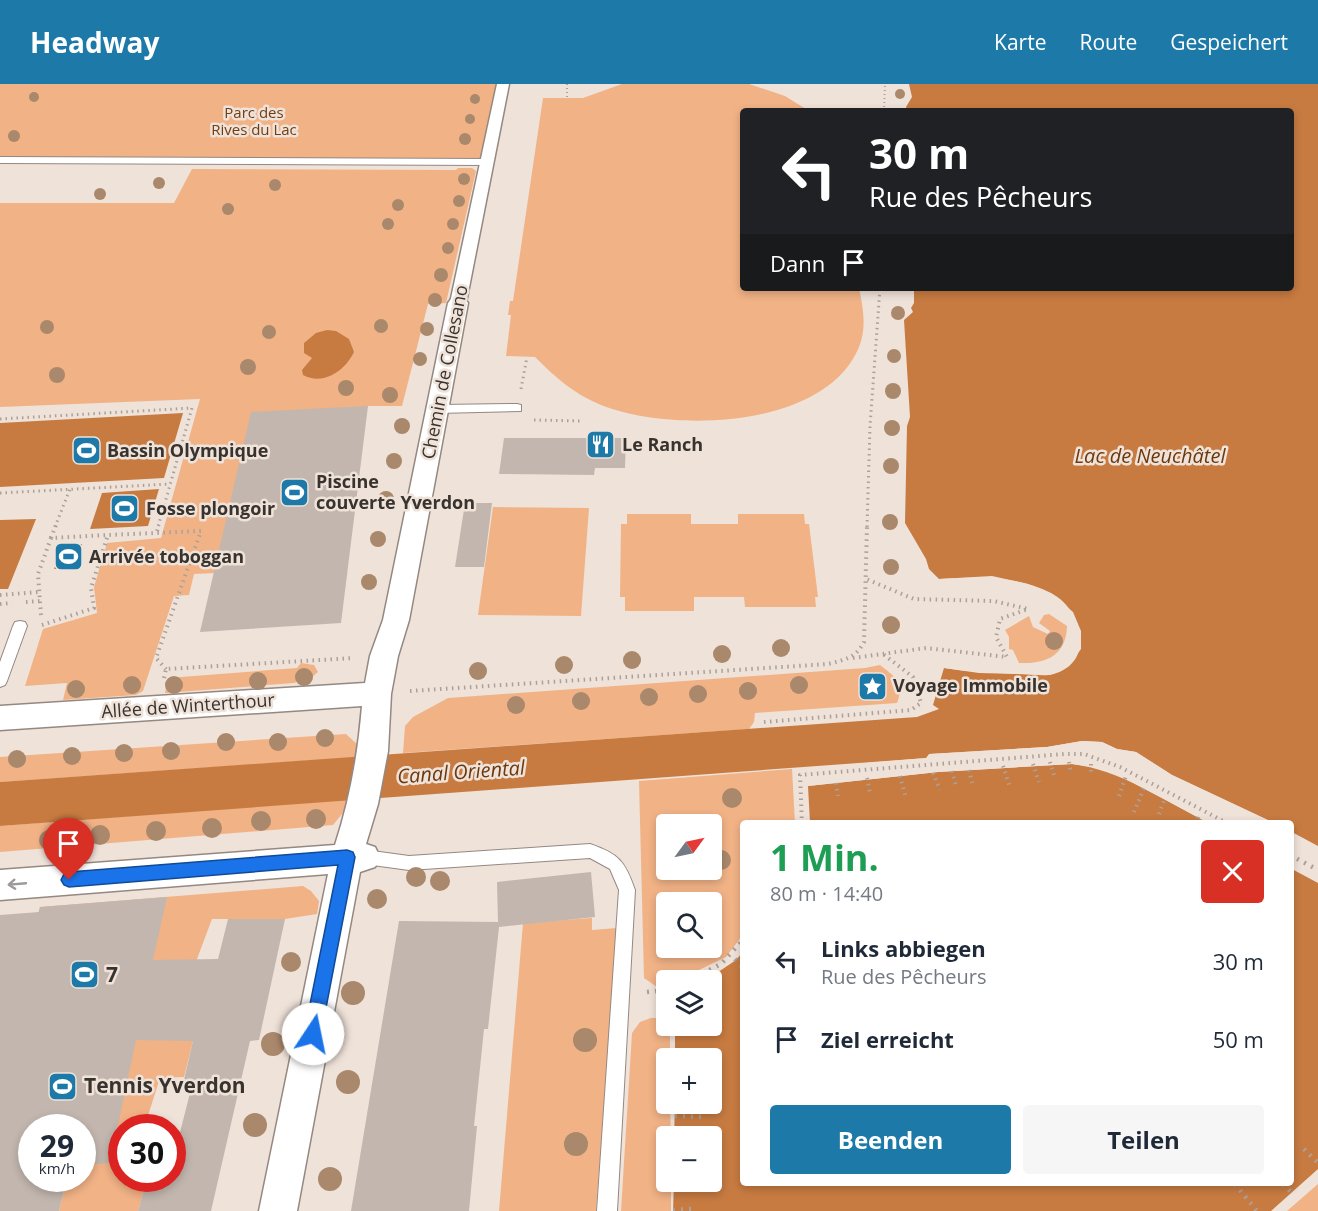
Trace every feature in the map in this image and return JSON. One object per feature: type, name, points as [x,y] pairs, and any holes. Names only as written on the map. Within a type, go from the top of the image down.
[{"type":"street","name":"Chemin de Collesano","points":[[278,1211],[356,857],[363,804],[385,693],[384,656],[396,620],[503,84]]},
{"type":"street","name":"Allée de Winterthour","points":[[0,718],[385,693]]},
{"type":"street","points":[[0,885],[356,857]]},
{"type":"lane","points":[[0,160],[487,162]]},
{"type":"lane","points":[[438,409],[517,408]]},
{"type":"lane","points":[[0,681],[20,626]]},
{"type":"lane","points":[[356,857],[409,863],[590,850],[610,857],[620,868],[627,890],[607,1211]]},
{"type":"path","points":[[567,84],[567,98]]},
{"type":"path","points":[[884,108],[885,84]]},
{"type":"path","points":[[852,658],[864,642],[870,426],[880,291]]},
{"type":"path","points":[[0,418],[192,408],[157,531]]},
{"type":"path","points":[[0,493],[170,484]]},
{"type":"path","points":[[70,489],[38,574],[42,625],[94,608],[91,588],[108,535]]},
{"type":"path","points":[[51,538],[157,531],[159,534],[201,531],[156,658],[166,669]]},
{"type":"path","points":[[385,693],[828,664],[852,658],[926,648],[1007,657],[996,637],[1000,619],[1028,609],[994,601],[914,598],[866,579]]},
{"type":"path","points":[[0,595],[39,592]]},
{"type":"path","points":[[0,604],[9,603]]},
{"type":"path","points":[[764,722],[911,710],[921,703],[914,677],[882,654]]},
{"type":"path","points":[[166,669],[384,656]]},
{"type":"path","points":[[157,708],[166,669]]},
{"type":"path","points":[[802,820],[800,775],[1064,754],[1084,754],[1120,767],[1221,820]]},
{"type":"path","points":[[1050,762],[1055,778]]},
{"type":"path","points":[[1069,762],[1071,773]]},
{"type":"path","points":[[1033,764],[1039,782]]},
{"type":"path","points":[[1091,764],[1091,775]]},
{"type":"path","points":[[1003,766],[1010,787]]},
{"type":"path","points":[[969,770],[973,786]]},
{"type":"path","points":[[952,771],[956,786]]},
{"type":"path","points":[[933,772],[940,790]]},
{"type":"path","points":[[900,776],[906,798]]},
{"type":"path","points":[[1119,796],[1126,776]]},
{"type":"path","points":[[867,778],[870,793]]},
{"type":"path","points":[[836,783],[838,796]]},
{"type":"path","points":[[1134,812],[1144,786]]},
{"type":"path","points":[[1159,814],[1166,798]]},
{"type":"path","points":[[1197,820],[1199,815]]},
{"type":"path","points":[[1294,857],[1318,870]]},
{"type":"path","points":[[709,970],[721,964],[740,943]]},
{"type":"path","points":[[735,959],[740,965]]},
{"type":"path","points":[[675,1116],[704,1117]]},
{"type":"path","points":[[1304,1149],[1318,1163]]},
{"type":"path","points":[[1237,1186],[1257,1211]]},
{"type":"path","points":[[1285,1186],[1291,1192]]},
{"type":"path","points":[[673,1210],[691,1209]]},
{"type":"green space","name":"Parc des Rives du Lac","points":[[0,84],[503,84],[487,162],[0,160]]},
{"type":"green space","points":[[622,84],[749,84],[785,96],[804,108],[740,108],[740,291],[860,291],[864,325],[861,340],[859,347],[841,374],[815,395],[781,409],[744,417],[705,421],[666,419],[631,414],[601,405],[565,384],[535,357],[506,356],[511,315],[508,315],[510,301],[513,301],[543,98],[583,98]]},
{"type":"green space","points":[[472,168],[476,171],[446,303],[428,304],[402,406],[368,406],[215,573],[194,574],[189,595],[174,596],[143,691],[136,695],[63,700],[67,683],[25,686],[43,629],[97,613],[94,587],[107,543],[161,538],[200,399],[0,407],[0,203],[174,203],[192,169],[456,170]]},
{"type":"green space","points":[[493,507],[589,508],[581,616],[478,615]]},
{"type":"green space","points":[[627,514],[691,514],[691,524],[738,524],[738,514],[804,514],[805,524],[809,524],[818,597],[815,597],[816,607],[745,607],[744,597],[694,597],[694,611],[625,611],[625,597],[620,597],[621,524],[627,524]]},
{"type":"green space","points":[[1049,614],[1067,626],[1063,645],[1046,660],[1019,663],[1013,650],[1009,649],[1009,637],[1005,630],[1029,616],[1033,627],[1048,634],[1050,631],[1039,623],[1044,615]]},
{"type":"green space","points":[[301,663],[314,665],[318,672],[312,677],[294,683],[165,693],[168,678],[297,668]]},
{"type":"green space","points":[[880,665],[894,677],[899,685],[897,703],[755,713],[754,722],[749,729],[403,753],[405,726],[413,717],[448,698],[865,668]]},
{"type":"green space","points":[[346,734],[361,748],[360,757],[0,782],[0,757]]},
{"type":"green space","points":[[792,769],[795,820],[740,820],[740,939],[726,957],[699,970],[656,970],[656,986],[644,978],[639,781]]},
{"type":"green space","points":[[351,799],[350,804],[333,825],[0,852],[0,826]]},
{"type":"green space","name":"7","points":[[303,886],[311,891],[319,901],[317,914],[285,919],[212,919],[197,959],[187,998],[193,1041],[184,1077],[160,1078],[148,1114],[108,1114],[108,1192],[143,1192],[138,1211],[59,1211],[64,1192],[96,1192],[96,1114],[68,1114],[0,1043],[40,907]]},
{"type":"green space","points":[[592,918],[592,930],[617,928],[596,1211],[499,1211],[523,923]]},
{"type":"green space","points":[[656,1018],[656,1036],[670,1036],[670,1048],[656,1048],[656,1114],[670,1114],[671,1126],[656,1126],[656,1192],[671,1192],[671,1211],[621,1211],[632,1033],[640,1022]]},
{"type":"green space","points":[[1318,1184],[1318,1211],[1287,1211]]},
{"type":"water","name":"Lac de Neuchâtel","points":[[909,84],[1318,84],[1318,846],[1294,833],[1294,820],[1268,820],[1172,775],[1136,752],[1117,749],[1102,742],[1082,741],[1047,747],[930,754],[927,758],[0,826],[0,782],[917,717],[939,709],[933,705],[944,668],[1043,675],[1064,670],[1074,661],[1079,650],[1080,637],[1078,624],[1063,601],[1037,587],[1010,580],[996,578],[939,579],[929,569],[926,559],[905,523],[907,426],[910,417],[904,320],[913,312],[911,308],[914,303],[914,291],[1294,291],[1294,108],[906,108],[912,97]]},
{"type":"water","points":[[327,330],[336,331],[349,339],[354,352],[345,365],[333,375],[318,379],[303,375],[302,370],[312,358],[304,353],[304,343],[316,333]]},
{"type":"water","name":"Bassin Olympique","points":[[183,413],[164,478],[0,487],[0,423]]},
{"type":"water","name":"Fosse plongoir","points":[[159,489],[148,526],[90,529],[102,493]]},
{"type":"water","points":[[36,519],[8,589],[0,589],[0,520]]},
{"type":"water","name":"Arrivée toboggan","points":[[82,544],[73,568],[54,569],[63,545]]},
{"type":"water","points":[[1072,764],[1090,767],[1125,779],[1203,820],[810,820],[808,786],[938,772]]},
{"type":"water","points":[[1294,870],[1318,883],[1318,1169],[1271,1211],[673,1211],[674,1192],[722,1192],[722,1126],[674,1126],[675,1114],[722,1114],[722,1048],[675,1048],[675,1036],[722,1036],[721,970],[740,955],[740,1186],[1294,1186]]},
{"type":"pier","points":[[992,576],[1028,584],[1052,594],[1073,612],[1081,631],[1081,649],[1070,664],[1050,675],[979,673],[944,668],[945,665],[980,670],[1049,672],[1068,662],[1078,648],[1078,632],[1071,614],[1051,597],[1027,587],[992,579],[938,581],[939,579]]},
{"type":"pier","points":[[1082,741],[1102,742],[1117,749],[1136,752],[1172,775],[1268,820],[1259,820],[1171,777],[1135,754],[1117,752],[1101,745],[1082,744],[1047,750],[931,757],[927,761],[805,771],[805,768],[926,758],[929,754],[1047,747]]},
{"type":"pier","points":[[1072,761],[1094,764],[1117,771],[1204,820],[1116,774],[1072,764],[938,772],[808,786],[807,783],[938,769]]},
{"type":"building","name":"Piscine couverte Yverdon","points":[[368,406],[341,623],[200,632],[251,412]]},
{"type":"building","points":[[504,438],[626,438],[625,468],[595,468],[594,475],[499,474]]},
{"type":"building","points":[[465,503],[492,503],[484,567],[455,567]]},
{"type":"building","points":[[591,872],[595,917],[499,927],[488,1029],[484,1029],[474,1126],[477,1126],[469,1211],[351,1211],[399,921],[498,922],[497,882]]},
{"type":"building","points":[[167,897],[153,960],[218,959],[228,919],[285,919],[259,1040],[250,1041],[211,1211],[138,1211],[143,1192],[186,1192],[185,1114],[192,1085],[183,1084],[193,1041],[136,1040],[120,1114],[108,1114],[108,1163],[96,1164],[96,1114],[18,1114],[18,1192],[64,1192],[59,1211],[0,1211],[0,915],[39,912],[40,907]]},
{"type":"place","name":"Le Ranch","points":[[601,445]]},
{"type":"place","name":"Bassin Olympique","points":[[86,451]]},
{"type":"place","name":"Piscine couverte Yverdon","points":[[295,492]]},
{"type":"place","name":"Fosse plongoir","points":[[125,509]]},
{"type":"place","name":"Arrivée toboggan","points":[[68,557]]},
{"type":"place","name":"Voyage Immobile","points":[[872,686]]},
{"type":"place","name":"7","points":[[85,975]]},
{"type":"place","name":"Tennis Yverdon","points":[[63,1086]]},
{"type":"route","points":[[69,880],[347,857],[313,1034]]},
{"type":"water label","name":"Canal Oriental","points":[[461,772]]}]
